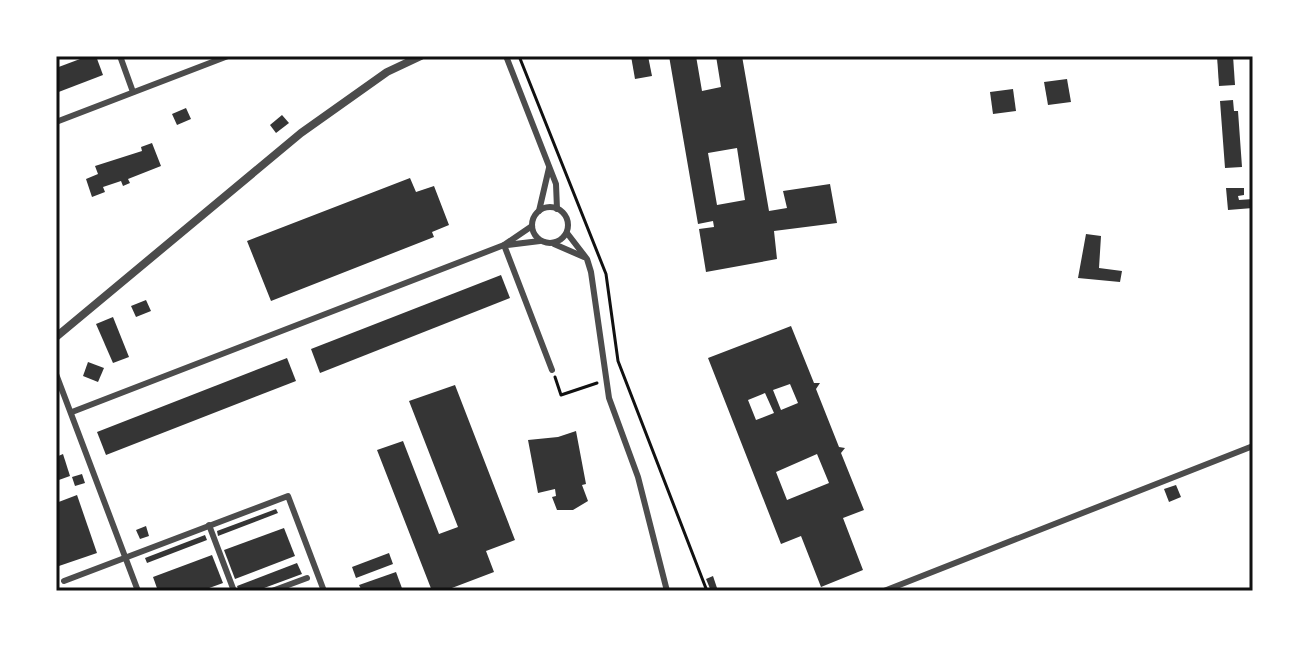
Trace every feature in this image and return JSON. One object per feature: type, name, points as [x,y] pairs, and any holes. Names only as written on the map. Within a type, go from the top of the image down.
[{"type":"street","points":[[120,56],[133,92]]},
{"type":"street","points":[[56,122],[228,56]]},
{"type":"street","points":[[56,337],[323,116],[387,72],[421,56]]},
{"type":"street","points":[[506,56],[556,184],[557,209]]},
{"type":"street","points":[[72,412],[504,245],[532,226],[548,186],[549,164]]},
{"type":"street","points":[[539,211],[557,209],[566,216],[567,233],[587,259],[605,380],[638,477],[667,591]]},
{"type":"street","points":[[532,226],[541,241]]},
{"type":"street","points":[[553,243],[567,233]]},
{"type":"street","points":[[504,245],[541,241],[553,243],[587,259]]},
{"type":"street","points":[[504,245],[552,370]]},
{"type":"street","points":[[56,374],[138,591]]},
{"type":"street","points":[[884,591],[1253,446]]},
{"type":"street","points":[[64,581],[288,496],[324,591]]},
{"type":"street","points":[[209,525],[234,591]]},
{"type":"street","points":[[272,591],[307,578]]},
{"type":"path","points":[[519,56],[606,274],[618,361],[707,591]]},
{"type":"path","points":[[552,370],[561,395],[605,380]]},
{"type":"building","points":[[96,56],[103,75],[56,93],[56,68]]},
{"type":"building","points":[[631,56],[648,56],[652,76],[635,79]]},
{"type":"building","points":[[669,56],[696,56],[702,91],[721,87],[716,56],[742,56],[769,211],[787,208],[783,191],[830,184],[837,223],[774,231],[777,259],[706,272],[699,229],[714,227],[713,221],[698,224]],"holes":[[[737,148],[745,200],[717,205],[708,153]]]},
{"type":"building","points":[[1217,56],[1233,56],[1235,85],[1219,86]]},
{"type":"building","points":[[1067,79],[1071,102],[1048,105],[1044,82]]},
{"type":"building","points":[[1013,89],[1016,111],[993,114],[990,92]]},
{"type":"building","points":[[1233,100],[1234,111],[1238,111],[1242,167],[1225,168],[1220,101]]},
{"type":"building","points":[[186,108],[191,119],[177,125],[172,114]]},
{"type":"building","points":[[282,115],[289,123],[276,133],[270,125]]},
{"type":"building","points":[[152,143],[161,166],[128,179],[130,183],[123,186],[121,181],[103,187],[105,192],[92,197],[86,179],[98,174],[95,166],[142,151],[141,147]]},
{"type":"building","points":[[410,178],[416,192],[434,186],[449,225],[432,232],[434,237],[271,301],[247,241]]},
{"type":"building","points":[[1226,188],[1244,188],[1244,195],[1238,196],[1239,200],[1253,199],[1253,208],[1228,210]]},
{"type":"building","points":[[1086,234],[1101,236],[1099,268],[1122,271],[1120,282],[1078,278]]},
{"type":"building","points":[[501,275],[510,298],[320,373],[311,349]]},
{"type":"building","points":[[146,300],[151,311],[136,317],[131,306]]},
{"type":"building","points":[[113,317],[129,357],[113,363],[96,324]]},
{"type":"building","points":[[791,326],[814,383],[820,383],[816,389],[839,447],[845,448],[841,453],[864,510],[843,518],[863,570],[821,587],[801,536],[781,544],[708,358]],"holes":[[[790,384],[798,403],[781,410],[773,390]],[[765,393],[774,413],[756,420],[748,400]],[[817,454],[829,483],[787,500],[776,472]]]},
{"type":"building","points":[[287,358],[296,381],[106,455],[97,432]]},
{"type":"building","points":[[88,362],[104,368],[98,382],[83,376]]},
{"type":"building","points":[[455,385],[515,540],[486,551],[494,572],[444,591],[432,591],[377,450],[403,441],[439,534],[458,527],[409,401]]},
{"type":"building","points":[[576,431],[586,484],[582,485],[588,501],[573,510],[557,510],[552,497],[556,496],[555,489],[538,493],[528,440],[558,437]]},
{"type":"building","points":[[63,454],[70,476],[56,481],[56,457]]},
{"type":"building","points":[[82,474],[85,483],[75,486],[72,477]]},
{"type":"building","points":[[1176,485],[1181,497],[1169,502],[1164,489]]},
{"type":"building","points":[[77,495],[97,553],[56,567],[56,503]]},
{"type":"building","points":[[276,509],[278,513],[218,536],[217,531]]},
{"type":"building","points":[[146,526],[149,536],[140,539],[136,530]]},
{"type":"building","points":[[284,528],[295,556],[235,579],[224,550]]},
{"type":"building","points":[[205,535],[207,540],[147,563],[145,558]]},
{"type":"building","points":[[389,553],[393,564],[356,578],[352,567]]},
{"type":"building","points":[[212,555],[223,583],[201,591],[158,591],[153,577]]},
{"type":"building","points":[[297,563],[302,574],[256,591],[239,591],[237,586]]},
{"type":"building","points":[[396,572],[403,591],[362,591],[359,585]]},
{"type":"building","points":[[713,576],[718,591],[711,591],[706,579]]}]
